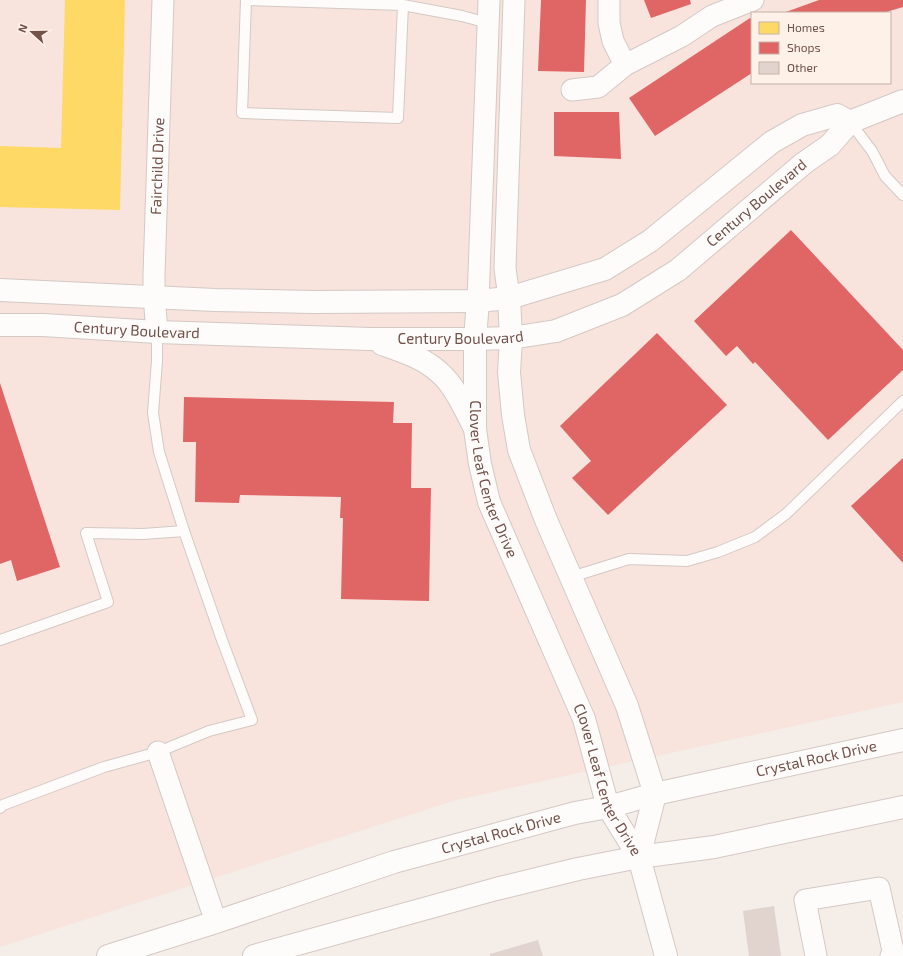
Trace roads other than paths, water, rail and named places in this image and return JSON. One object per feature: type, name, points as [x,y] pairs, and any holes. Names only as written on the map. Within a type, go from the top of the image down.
[{"type":"street","name":"Fairchild Drive","points":[[157,332],[154,296],[163,0]]},
{"type":"street","points":[[478,301],[489,0]]},
{"type":"street","points":[[509,298],[505,268],[514,0]]},
{"type":"street","points":[[609,0],[609,24],[613,42],[625,65]]},
{"type":"street","points":[[572,90],[598,87],[625,65],[682,36],[712,16],[753,0]]},
{"type":"street","name":"Century Boulevard","points":[[0,325],[43,325],[157,332],[370,339],[511,338],[556,331],[622,305],[678,270],[804,164],[830,145],[850,122],[903,101]]},
{"type":"street","points":[[0,290],[215,300],[313,302],[478,301],[509,298],[605,269],[650,241],[772,142],[802,125],[837,115],[850,122]]},
{"type":"street","name":"Clover Leaf Center Drive","points":[[509,298],[511,338],[509,372],[513,415],[519,450],[546,520],[627,706],[655,794],[639,857]]},
{"type":"street","name":"Clover Leaf Center Drive","points":[[478,301],[475,339],[475,429],[480,464],[489,502],[584,718],[608,807],[639,857]]},
{"type":"street","points":[[370,339],[414,356],[441,373],[457,394],[475,429]]},
{"type":"street","name":"Crystal Rock Drive","points":[[108,956],[216,922],[394,862],[575,813],[608,807],[655,794],[903,740]]},
{"type":"street","points":[[158,752],[216,922]]},
{"type":"street","points":[[254,956],[496,889],[578,869],[639,857],[714,847],[903,807]]},
{"type":"street","points":[[639,857],[666,956]]},
{"type":"street","points":[[816,956],[805,900],[879,888],[894,955],[891,956]]},
{"type":"lane","points":[[403,5],[398,118],[242,113],[245,0],[403,5],[462,16],[488,23]]},
{"type":"lane","points":[[850,122],[872,151],[884,176],[903,195]]},
{"type":"lane","points":[[0,795],[2,806],[104,767],[158,752],[209,731],[252,720],[184,531],[159,452],[152,413],[157,361],[157,332]]},
{"type":"lane","points":[[571,577],[629,559],[687,561],[718,552],[755,536],[786,514],[903,401]]},
{"type":"lane","points":[[0,640],[108,602],[86,533],[143,534],[184,531]]}]
